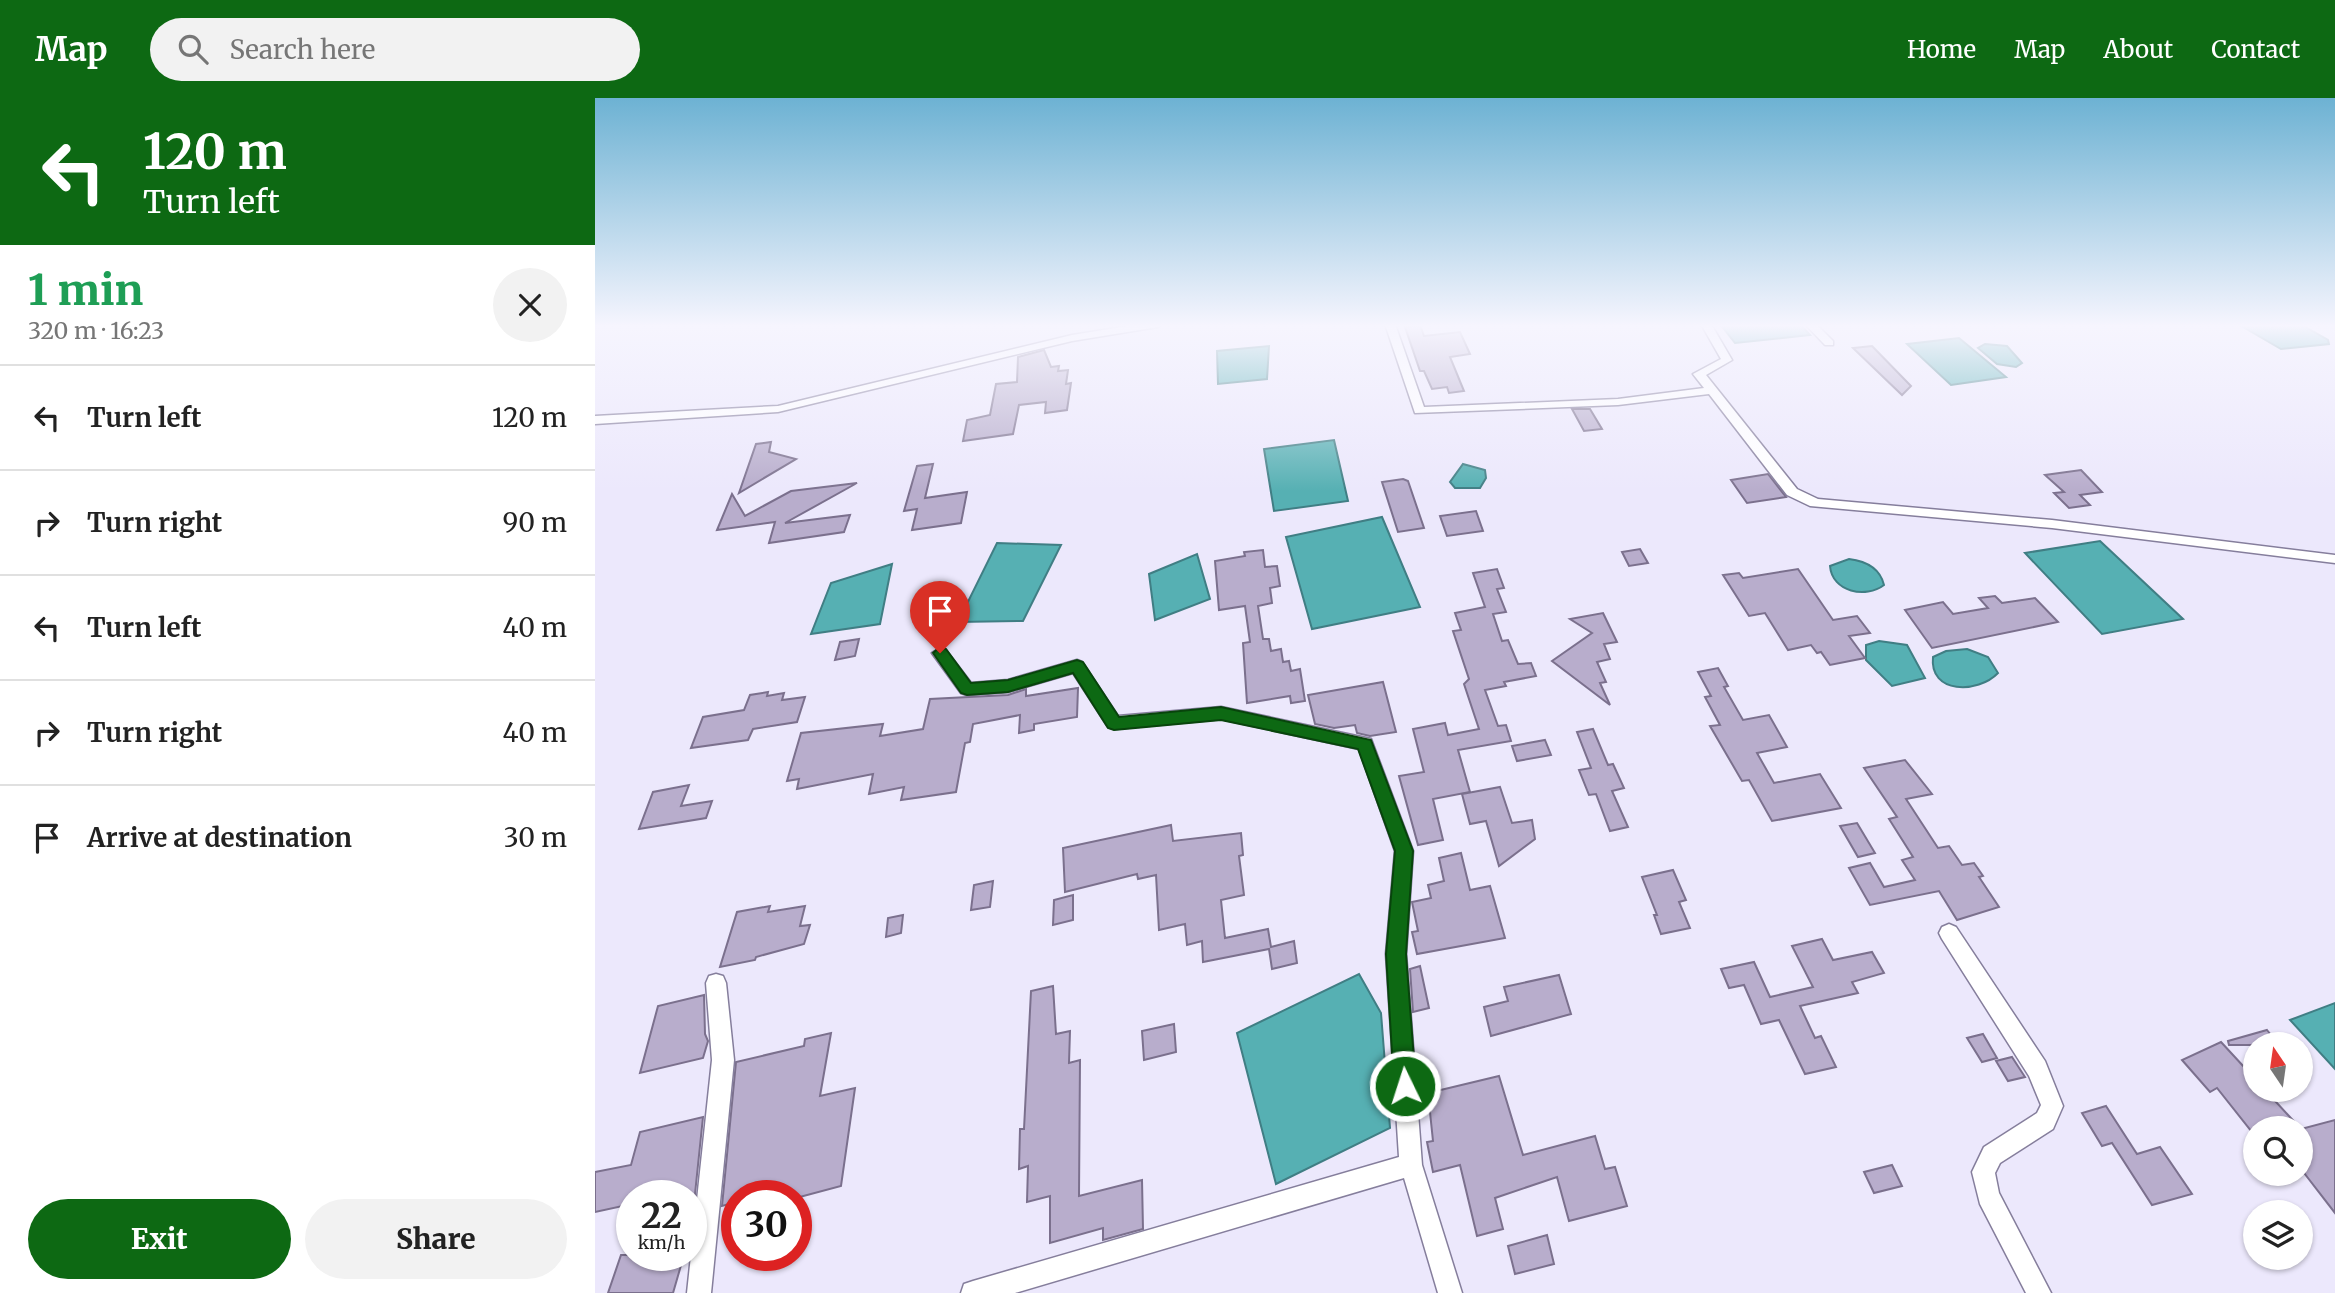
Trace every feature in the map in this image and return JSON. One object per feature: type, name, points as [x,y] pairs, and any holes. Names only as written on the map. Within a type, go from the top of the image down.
[{"type":"street","points":[[595,420],[778,409],[899,380]]},
{"type":"street","points":[[1409,380],[1419,411],[1618,402],[1712,390]]},
{"type":"street","points":[[1704,380],[1792,492],[1815,503],[2052,524],[2335,559]]},
{"type":"street","points":[[940,653],[967,689],[1008,686],[1077,666],[1114,723],[1221,713],[1365,744],[1404,851],[1396,954],[1411,1166],[1450,1293]]},
{"type":"street","points":[[1949,933],[2037,1069],[2052,1106],[2045,1121],[1992,1155],[1983,1172],[1988,1196],[2039,1293]]},
{"type":"street","points":[[699,1293],[723,1060],[716,983]]},
{"type":"street","points":[[973,1293],[1411,1166]]},
{"type":"shaded area","points":[[1218,380],[1259,380],[1218,384]]},
{"type":"shaded area","points":[[1945,380],[1987,380],[1951,385]]},
{"type":"shaded area","points":[[1334,440],[1348,501],[1274,511],[1264,449]]},
{"type":"shaded area","points":[[1463,464],[1485,470],[1486,478],[1480,488],[1455,488],[1450,482]]},
{"type":"shaded area","points":[[1382,517],[1420,607],[1312,629],[1286,537]]},
{"type":"shaded area","points":[[2100,541],[2183,619],[2102,634],[2025,553]]},
{"type":"shaded area","points":[[997,543],[1061,545],[1023,621],[958,622]]},
{"type":"shaded area","points":[[1197,554],[1210,599],[1155,620],[1149,574]]},
{"type":"shaded area","points":[[1849,559],[1871,566],[1884,585],[1868,592],[1843,587],[1832,575],[1830,566]]},
{"type":"shaded area","points":[[892,564],[880,624],[811,634],[831,583]]},
{"type":"shaded area","points":[[1879,641],[1907,645],[1925,678],[1892,686],[1866,660],[1866,645]]},
{"type":"shaded area","points":[[1967,649],[1988,657],[1998,673],[1979,685],[1968,687],[1947,684],[1939,678],[1934,669],[1933,657],[1946,651]]},
{"type":"shaded area","points":[[1359,974],[1381,1013],[1390,1128],[1276,1184],[1237,1033]]},
{"type":"shaded area","points":[[2335,1003],[2335,1069],[2313,1045],[2313,1032],[2301,1032],[2290,1020]]},
{"type":"building","points":[[1017,380],[1067,380],[1066,384],[1071,383],[1067,410],[1045,413],[1046,402],[1019,405],[1013,434],[963,441],[967,420],[990,415],[996,384],[1017,382]]},
{"type":"building","points":[[1428,380],[1459,380],[1464,391],[1449,393],[1447,387],[1432,389]]},
{"type":"building","points":[[1886,380],[1905,380],[1911,386],[1902,395]]},
{"type":"building","points":[[1572,409],[1590,409],[1602,429],[1584,431]]},
{"type":"building","points":[[771,442],[769,452],[796,459],[739,493],[756,444]]},
{"type":"building","points":[[933,464],[925,498],[967,492],[961,523],[912,530],[917,509],[904,511],[917,466]]},
{"type":"building","points":[[2081,470],[2102,492],[2080,495],[2090,505],[2069,508],[2054,493],[2064,492],[2045,475]]},
{"type":"building","points":[[1768,474],[1786,497],[1747,503],[1731,480]]},
{"type":"building","points":[[1403,479],[1408,481],[1424,528],[1398,532],[1382,482]]},
{"type":"building","points":[[857,483],[785,523],[850,515],[844,532],[769,543],[775,522],[717,530],[732,494],[745,516],[791,491]]},
{"type":"building","points":[[1476,511],[1483,531],[1447,536],[1440,516]]},
{"type":"building","points":[[1640,549],[1648,563],[1629,566],[1622,552]]},
{"type":"building","points":[[1263,550],[1265,567],[1277,566],[1280,586],[1270,588],[1272,603],[1258,606],[1263,639],[1269,639],[1271,651],[1281,649],[1283,662],[1289,661],[1291,671],[1300,669],[1305,701],[1291,703],[1290,696],[1247,703],[1243,643],[1250,642],[1245,606],[1219,610],[1215,561],[1245,556],[1244,552]]},
{"type":"building","points":[[1497,569],[1504,588],[1497,589],[1506,612],[1493,614],[1502,641],[1508,640],[1518,664],[1531,663],[1536,676],[1504,682],[1506,686],[1485,690],[1498,726],[1506,725],[1511,741],[1458,750],[1470,792],[1433,799],[1443,840],[1418,845],[1399,776],[1424,772],[1413,729],[1445,723],[1448,735],[1479,729],[1464,684],[1469,679],[1453,631],[1461,630],[1455,613],[1485,607],[1473,573]]},
{"type":"building","points":[[1798,569],[1833,620],[1857,616],[1870,633],[1849,636],[1865,658],[1830,665],[1821,652],[1817,653],[1811,645],[1788,650],[1765,613],[1749,616],[1723,575],[1739,573],[1743,578]]},
{"type":"building","points":[[1995,596],[2002,603],[2035,598],[2058,622],[1932,648],[1905,610],[1943,602],[1953,614],[1988,608],[1979,598]]},
{"type":"building","points":[[1603,613],[1617,642],[1604,644],[1610,659],[1597,662],[1606,682],[1600,683],[1610,705],[1552,661],[1592,633],[1570,619]]},
{"type":"building","points":[[859,639],[855,656],[835,660],[840,642]]},
{"type":"building","points":[[1718,668],[1728,686],[1724,687],[1743,720],[1769,715],[1787,747],[1757,753],[1774,783],[1820,774],[1841,808],[1772,821],[1749,780],[1742,781],[1710,726],[1720,725],[1705,697],[1711,696],[1698,672]]},
{"type":"building","points":[[1383,682],[1396,732],[1370,736],[1357,733],[1355,725],[1334,728],[1315,724],[1308,695]]},
{"type":"building","points":[[1078,688],[1077,717],[1034,724],[1034,730],[1019,733],[1020,715],[973,724],[970,742],[965,743],[956,792],[901,800],[904,787],[869,794],[873,774],[797,789],[799,779],[787,781],[801,733],[883,724],[880,736],[923,729],[930,699],[1008,695],[1026,689],[1026,696]]},
{"type":"building","points":[[768,692],[767,696],[784,693],[782,700],[805,697],[797,722],[753,729],[748,740],[691,748],[703,717],[744,710],[750,695]]},
{"type":"building","points":[[1593,729],[1608,765],[1613,764],[1624,788],[1612,791],[1628,827],[1610,831],[1596,794],[1589,795],[1579,770],[1591,768],[1577,732]]},
{"type":"building","points":[[1545,740],[1551,755],[1517,761],[1512,746]]},
{"type":"building","points":[[1905,760],[1932,794],[1906,799],[1938,848],[1949,846],[1962,865],[1974,863],[1983,876],[1979,877],[1999,907],[1957,920],[1939,891],[1870,905],[1849,868],[1870,863],[1884,887],[1915,880],[1902,860],[1913,857],[1889,819],[1897,817],[1864,768]]},
{"type":"building","points":[[689,785],[681,806],[712,801],[706,818],[639,829],[653,792]]},
{"type":"building","points":[[1500,787],[1512,823],[1532,820],[1535,839],[1499,866],[1486,821],[1470,824],[1462,794]]},
{"type":"building","points":[[1857,823],[1875,853],[1858,857],[1840,826]]},
{"type":"building","points":[[1171,825],[1173,841],[1241,833],[1243,855],[1239,856],[1244,895],[1221,900],[1225,938],[1268,929],[1271,947],[1294,941],[1297,963],[1272,969],[1269,949],[1203,962],[1202,941],[1187,945],[1185,924],[1159,930],[1156,875],[1138,879],[1137,874],[1065,892],[1063,848]]},
{"type":"building","points":[[1461,853],[1470,890],[1490,886],[1505,938],[1417,954],[1412,932],[1418,931],[1412,902],[1431,898],[1428,885],[1444,881],[1439,858]]},
{"type":"building","points":[[1673,870],[1686,900],[1679,902],[1690,928],[1661,934],[1654,915],[1657,915],[1642,877]]},
{"type":"building","points":[[993,881],[990,907],[971,910],[974,885]]},
{"type":"building","points":[[1073,895],[1073,920],[1053,925],[1054,900]]},
{"type":"building","points":[[770,906],[768,912],[805,906],[800,926],[810,925],[804,944],[756,957],[755,960],[720,967],[737,912]]},
{"type":"building","points":[[903,915],[901,933],[886,937],[888,918]]},
{"type":"building","points":[[1822,939],[1833,960],[1872,952],[1884,973],[1852,982],[1858,993],[1800,1006],[1815,1038],[1821,1036],[1836,1067],[1805,1074],[1779,1020],[1761,1024],[1744,985],[1729,988],[1721,969],[1754,962],[1770,997],[1813,987],[1792,946]]},
{"type":"building","points":[[1420,966],[1429,1008],[1413,1012],[1410,969]]},
{"type":"building","points":[[1559,975],[1571,1014],[1491,1036],[1484,1007],[1508,1001],[1504,987]]},
{"type":"building","points":[[1053,986],[1056,1034],[1070,1031],[1069,1063],[1080,1060],[1079,1196],[1142,1180],[1143,1229],[1103,1240],[1103,1228],[1050,1243],[1050,1196],[1027,1202],[1028,1166],[1019,1169],[1020,1129],[1024,1129],[1031,991]]},
{"type":"building","points":[[704,995],[705,1034],[708,1041],[703,1058],[640,1073],[658,1006]]},
{"type":"building","points":[[1174,1024],[1176,1052],[1144,1060],[1142,1031]]},
{"type":"building","points":[[831,1033],[820,1096],[855,1088],[841,1186],[812,1194],[812,1180],[725,1180],[736,1062],[804,1046],[805,1039]]},
{"type":"building","points":[[1983,1034],[1997,1058],[1982,1062],[1967,1038]]},
{"type":"building","points":[[2243,1037],[2243,1045],[2229,1045],[2228,1041]]},
{"type":"building","points":[[2221,1042],[2243,1066],[2243,1102],[2276,1102],[2289,1116],[2243,1116],[2243,1121],[2217,1088],[2210,1092],[2182,1060]]},
{"type":"building","points":[[2012,1057],[2025,1077],[2008,1081],[1996,1061]]},
{"type":"building","points":[[1499,1076],[1523,1155],[1595,1136],[1605,1169],[1615,1167],[1627,1206],[1569,1221],[1557,1177],[1495,1198],[1503,1229],[1477,1236],[1460,1165],[1433,1172],[1427,1142],[1433,1141],[1428,1093]]},
{"type":"building","points":[[2106,1106],[2137,1154],[2160,1147],[2192,1194],[2152,1205],[2112,1143],[2102,1146],[2082,1113]]},
{"type":"building","points":[[703,1117],[696,1180],[616,1180],[616,1207],[595,1212],[595,1172],[631,1165],[640,1132]]},
{"type":"building","points":[[2335,1120],[2335,1213],[2313,1185],[2313,1126]]},
{"type":"building","points":[[1892,1165],[1902,1186],[1874,1193],[1864,1172]]},
{"type":"building","points":[[1547,1235],[1554,1264],[1515,1274],[1508,1246]]},
{"type":"building","points":[[616,1270],[679,1271],[673,1293],[608,1293]]},
{"type":"route","points":[[940,653],[967,689],[1008,686],[1077,666],[1114,723],[1221,713],[1365,744],[1404,851],[1396,954],[1405,1086]]}]
